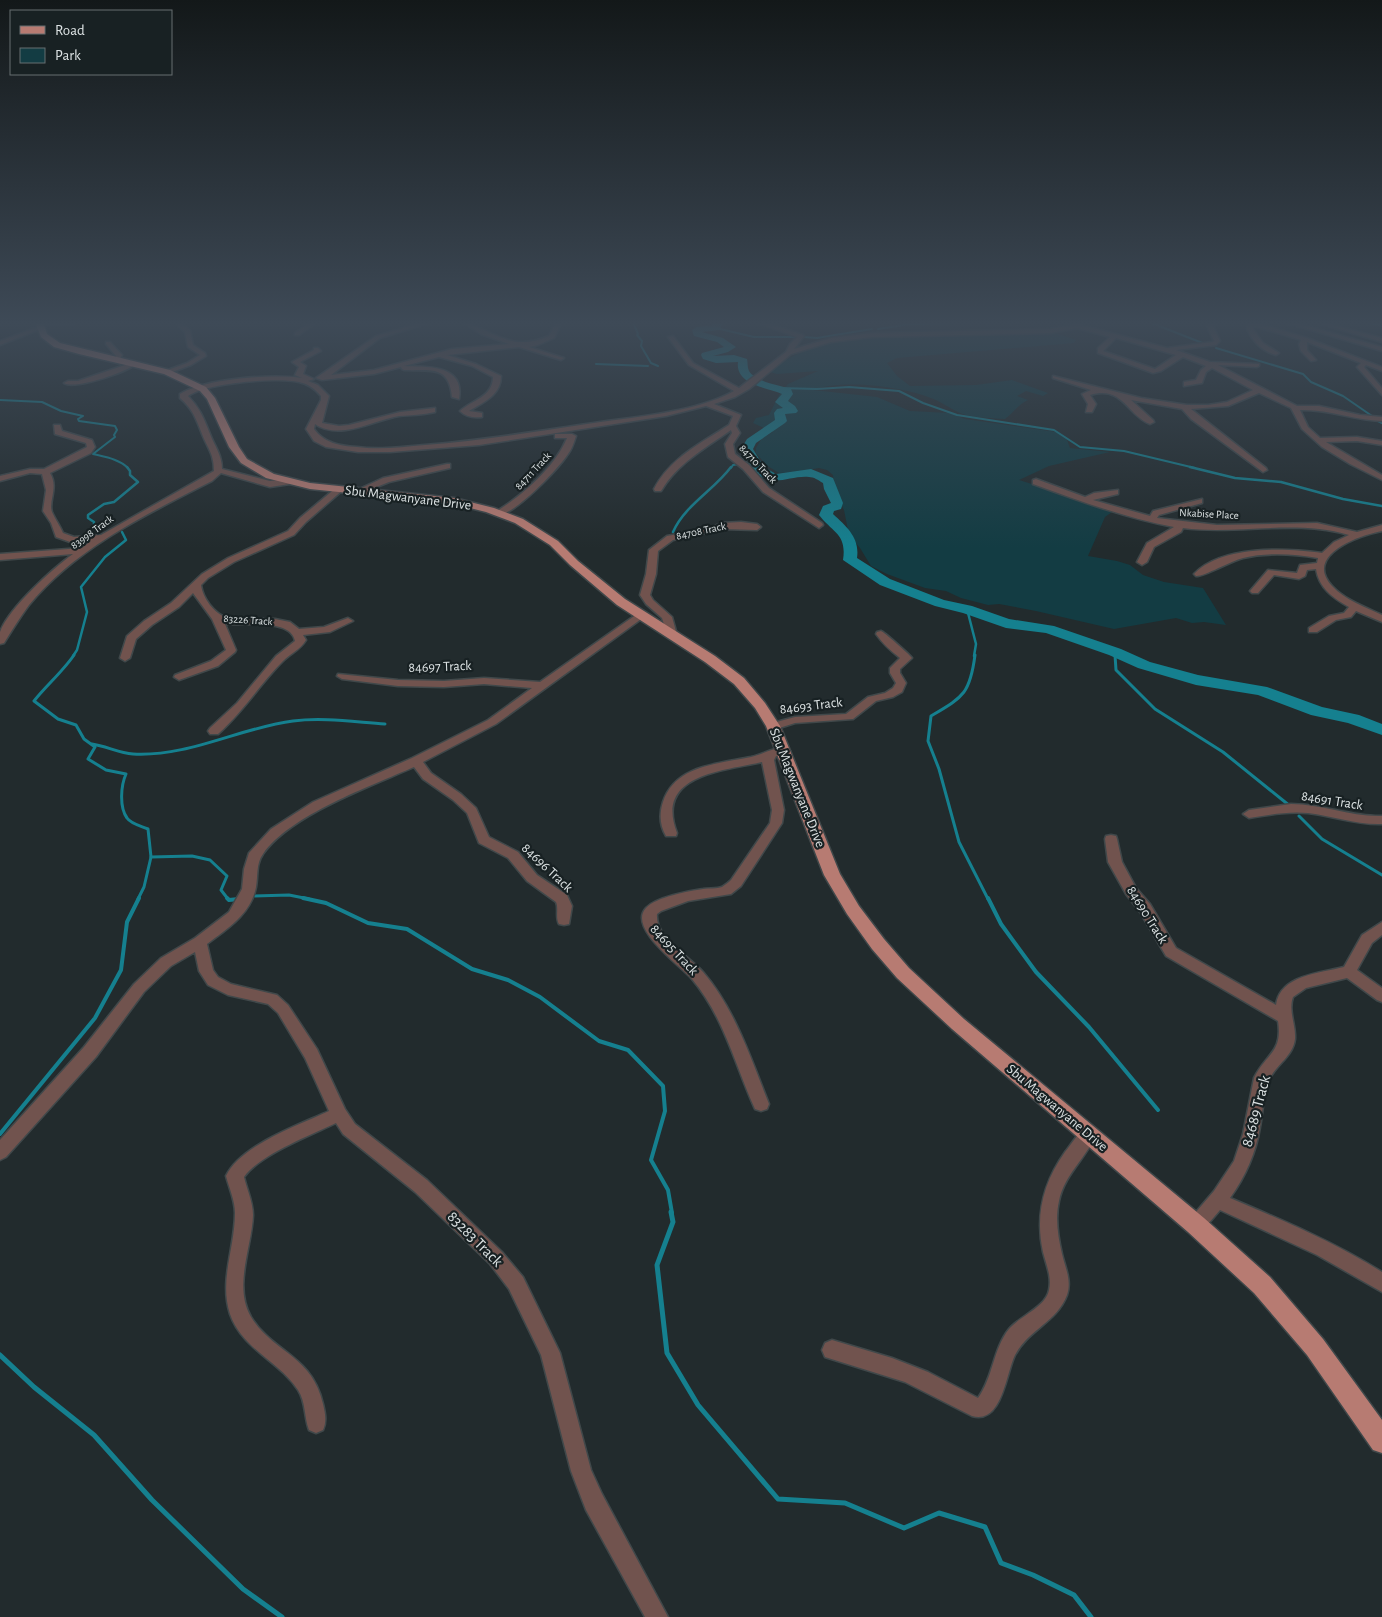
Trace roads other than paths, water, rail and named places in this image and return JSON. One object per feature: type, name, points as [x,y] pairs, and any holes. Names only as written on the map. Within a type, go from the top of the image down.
[{"type":"main road","name":"Sbu Magwanyane Drive","points":[[211,397],[240,458],[258,471],[287,482],[454,501],[500,513],[519,521],[544,535],[574,563],[640,614],[710,659],[739,682],[760,706],[773,726],[776,753],[832,875],[853,910],[878,944],[930,999],[1196,1225],[1274,1298],[1315,1347],[1382,1441]]},
{"type":"street","points":[[184,397],[196,409],[218,458],[219,468],[270,484],[287,482]]},
{"type":"street","points":[[325,397],[326,400],[311,424],[311,433],[317,439],[329,445],[350,450],[432,447],[528,436],[666,414],[707,404],[720,397]]},
{"type":"street","points":[[479,415],[469,414],[464,411],[484,397]]},
{"type":"street","points":[[1088,397],[1092,404],[1089,410]]},
{"type":"street","points":[[1125,397],[1134,409],[1150,422]]},
{"type":"street","points":[[1133,397],[1166,406],[1185,408],[1228,404],[1242,397]]},
{"type":"street","points":[[1278,397],[1300,412],[1305,427],[1320,440],[1382,478]]},
{"type":"street","points":[[658,489],[667,474],[682,461],[732,426],[737,415],[707,404]]},
{"type":"street","points":[[1296,408],[1318,407],[1366,418],[1382,419]]},
{"type":"street","points":[[1185,408],[1263,470]]},
{"type":"street","points":[[320,409],[323,412],[318,420],[318,424],[332,427],[362,425],[398,415],[432,410]]},
{"type":"street","name":"84710 Track","points":[[732,426],[736,433],[729,444],[731,454],[751,472],[766,490],[819,526]]},
{"type":"street","points":[[46,472],[88,451],[91,447],[89,442],[58,432],[57,427]]},
{"type":"street","name":"84711 Track","points":[[500,513],[521,500],[565,453],[572,441],[571,436],[528,436]]},
{"type":"street","points":[[1320,440],[1347,438],[1382,443]]},
{"type":"street","points":[[359,491],[386,480],[447,466]]},
{"type":"street","name":"83998 Track","points":[[0,641],[30,598],[56,573],[85,550],[130,519],[209,479],[219,468]]},
{"type":"street","points":[[0,480],[30,471],[42,470],[46,472]]},
{"type":"street","points":[[46,472],[49,483],[48,512],[55,523],[57,532],[64,538],[80,540],[106,534]]},
{"type":"street","name":"Nkabise Place","points":[[1036,482],[1085,500],[1152,520],[1179,525],[1212,528],[1308,525],[1333,527],[1356,534]]},
{"type":"street","points":[[125,658],[131,638],[148,623],[175,605],[196,585],[222,565],[291,533],[340,489]]},
{"type":"street","points":[[1085,500],[1094,496],[1115,492]]},
{"type":"street","points":[[1152,520],[1156,513],[1199,501]]},
{"type":"street","name":"84708 Track","points":[[672,635],[667,617],[649,602],[645,595],[651,574],[654,550],[670,538],[712,530],[722,526],[741,524],[757,527]]},
{"type":"street","points":[[1142,562],[1150,545],[1174,533],[1178,530],[1179,525]]},
{"type":"street","points":[[1382,528],[1356,534],[1341,541],[1324,556],[1320,566],[1323,581],[1328,587],[1355,606],[1382,619]]},
{"type":"street","points":[[0,557],[85,550]]},
{"type":"street","points":[[1199,574],[1211,565],[1227,558],[1248,554],[1286,551],[1324,556]]},
{"type":"street","points":[[1255,591],[1271,572],[1299,576],[1302,574],[1303,567],[1320,566]]},
{"type":"street","name":"83226 Track","points":[[196,585],[200,596],[216,618],[234,621],[270,621],[289,627],[294,632]]},
{"type":"street","points":[[1313,630],[1333,618],[1347,615],[1355,606]]},
{"type":"street","points":[[0,1152],[90,1052],[139,988],[172,958],[200,942],[234,916],[250,889],[251,869],[256,853],[276,832],[317,805],[416,761],[492,722],[540,685],[640,614]]},
{"type":"street","points":[[179,677],[221,659],[230,650],[216,618]]},
{"type":"street","points":[[294,632],[326,630],[348,621]]},
{"type":"street","points":[[214,731],[236,711],[282,657],[299,643],[301,640],[299,635],[294,632]]},
{"type":"street","name":"84693 Track","points":[[773,726],[796,720],[843,718],[854,714],[872,699],[889,695],[898,690],[901,683],[894,672],[897,664],[904,661],[906,657],[890,645],[881,634]]},
{"type":"street","name":"84697 Track","points":[[342,676],[398,683],[444,684],[484,681],[540,685]]},
{"type":"street","points":[[671,833],[667,823],[667,808],[673,792],[681,781],[708,770],[776,753]]},
{"type":"street","name":"84695 Track","points":[[761,1104],[720,1011],[698,976],[650,928],[648,921],[650,912],[656,907],[687,896],[726,891],[736,883],[775,828],[778,810],[770,775],[776,753]]},
{"type":"street","name":"84696 Track","points":[[416,761],[427,776],[457,796],[472,811],[484,840],[513,855],[532,878],[562,899],[565,906],[564,920]]},
{"type":"street","name":"84691 Track","points":[[1249,814],[1268,810],[1314,810],[1364,821],[1382,820]]},
{"type":"street","name":"84690 Track","points":[[1111,839],[1116,862],[1121,873],[1131,891],[1145,908],[1171,952],[1284,1017]]},
{"type":"street","points":[[1382,927],[1366,939],[1349,972],[1382,996]]},
{"type":"street","name":"83283 Track","points":[[200,942],[206,971],[213,981],[228,989],[272,998],[283,1009],[312,1054],[339,1114],[349,1129],[421,1186],[496,1258],[516,1284],[550,1353],[581,1472],[590,1494],[657,1617]]},
{"type":"street","name":"84689 Track","points":[[1196,1225],[1218,1201],[1233,1180],[1249,1142],[1253,1110],[1262,1079],[1266,1069],[1283,1051],[1287,1040],[1284,1017],[1286,994],[1292,988],[1349,972]]},
{"type":"street","points":[[316,1423],[310,1393],[305,1382],[260,1342],[240,1316],[234,1288],[244,1213],[235,1176],[242,1166],[267,1150],[339,1114]]},
{"type":"street","points":[[832,1350],[881,1362],[942,1389],[969,1405],[981,1408],[985,1406],[990,1399],[1004,1357],[1012,1340],[1050,1306],[1058,1291],[1058,1274],[1048,1230],[1048,1211],[1059,1175],[1088,1134]]},
{"type":"street","points":[[1218,1201],[1286,1231],[1356,1266],[1382,1283]]},
{"type":"waterway","points":[[785,397],[781,402],[791,408],[792,411],[781,412],[779,415],[781,421],[751,441],[747,449],[756,464],[768,475],[781,478],[811,473],[829,481],[830,489],[837,503],[836,506],[828,509],[826,515],[846,534],[852,548],[850,560],[885,582],[940,603],[967,609],[1006,623],[1049,629],[1115,652],[1144,665],[1196,680],[1261,691],[1317,711],[1353,719],[1382,730]]},
{"type":"waterway","points":[[912,397],[957,415],[1054,430],[1080,447],[1124,451],[1195,468]]},
{"type":"waterway","points":[[1345,397],[1372,416]]},
{"type":"waterway","points":[[0,400],[42,402],[61,411],[83,416],[78,419],[79,421],[115,426],[117,430],[114,435],[115,437],[93,454],[116,460],[127,468]]},
{"type":"waterway","points":[[1378,421],[1382,423]]},
{"type":"waterway","points":[[746,464],[758,463]]},
{"type":"waterway","points":[[731,468],[733,465],[739,464]]},
{"type":"waterway","points":[[673,532],[678,522],[692,506],[731,467]]},
{"type":"waterway","points":[[1190,467],[1235,478],[1281,482],[1343,499],[1382,506]]},
{"type":"waterway","points":[[104,528],[94,526],[94,522],[88,518],[88,515],[104,504],[114,502],[138,482],[130,475],[127,468]]},
{"type":"waterway","points":[[73,656],[77,650],[87,612],[81,587],[105,557],[126,540],[122,532]]},
{"type":"waterway","points":[[967,609],[976,644],[974,656]]},
{"type":"waterway","points":[[74,655],[34,701],[58,719],[76,725],[84,739],[95,747],[88,759],[106,770],[126,774],[122,790],[124,813],[129,820],[148,829],[151,857]]},
{"type":"waterway","points":[[975,655],[971,678],[963,693],[958,699],[931,716],[928,741],[939,769],[959,842],[988,899]]},
{"type":"waterway","points":[[1115,655],[1116,670],[1155,709],[1223,752],[1290,806]]},
{"type":"waterway","points":[[92,744],[133,754],[154,754],[194,747],[293,721],[327,720],[385,724]]},
{"type":"waterway","points":[[1299,816],[1322,839],[1382,875]]},
{"type":"waterway","points":[[151,857],[192,856],[210,860],[227,876],[221,890],[228,899]]},
{"type":"waterway","points":[[138,899],[144,887],[151,857]]},
{"type":"waterway","points":[[251,896],[289,895],[309,899]]},
{"type":"waterway","points":[[0,1134],[95,1018],[121,970],[127,922],[139,898]]},
{"type":"waterway","points":[[303,898],[326,903],[368,923],[407,929],[472,969],[508,980],[540,997],[599,1041],[628,1050],[663,1086],[665,1111],[651,1160],[668,1190],[672,1213]]},
{"type":"waterway","points":[[988,898],[1001,924],[1036,972],[1089,1027],[1158,1110]]},
{"type":"waterway","points":[[228,899],[229,900],[239,899],[236,899]]},
{"type":"waterway","points":[[671,1212],[673,1222],[657,1265],[667,1353],[698,1405],[778,1499],[845,1503],[904,1528],[939,1513],[985,1527],[1001,1563],[1033,1575],[1074,1595],[1091,1617]]},
{"type":"waterway","points":[[0,1355],[34,1387],[94,1435],[152,1500],[243,1589],[282,1617]]}]
